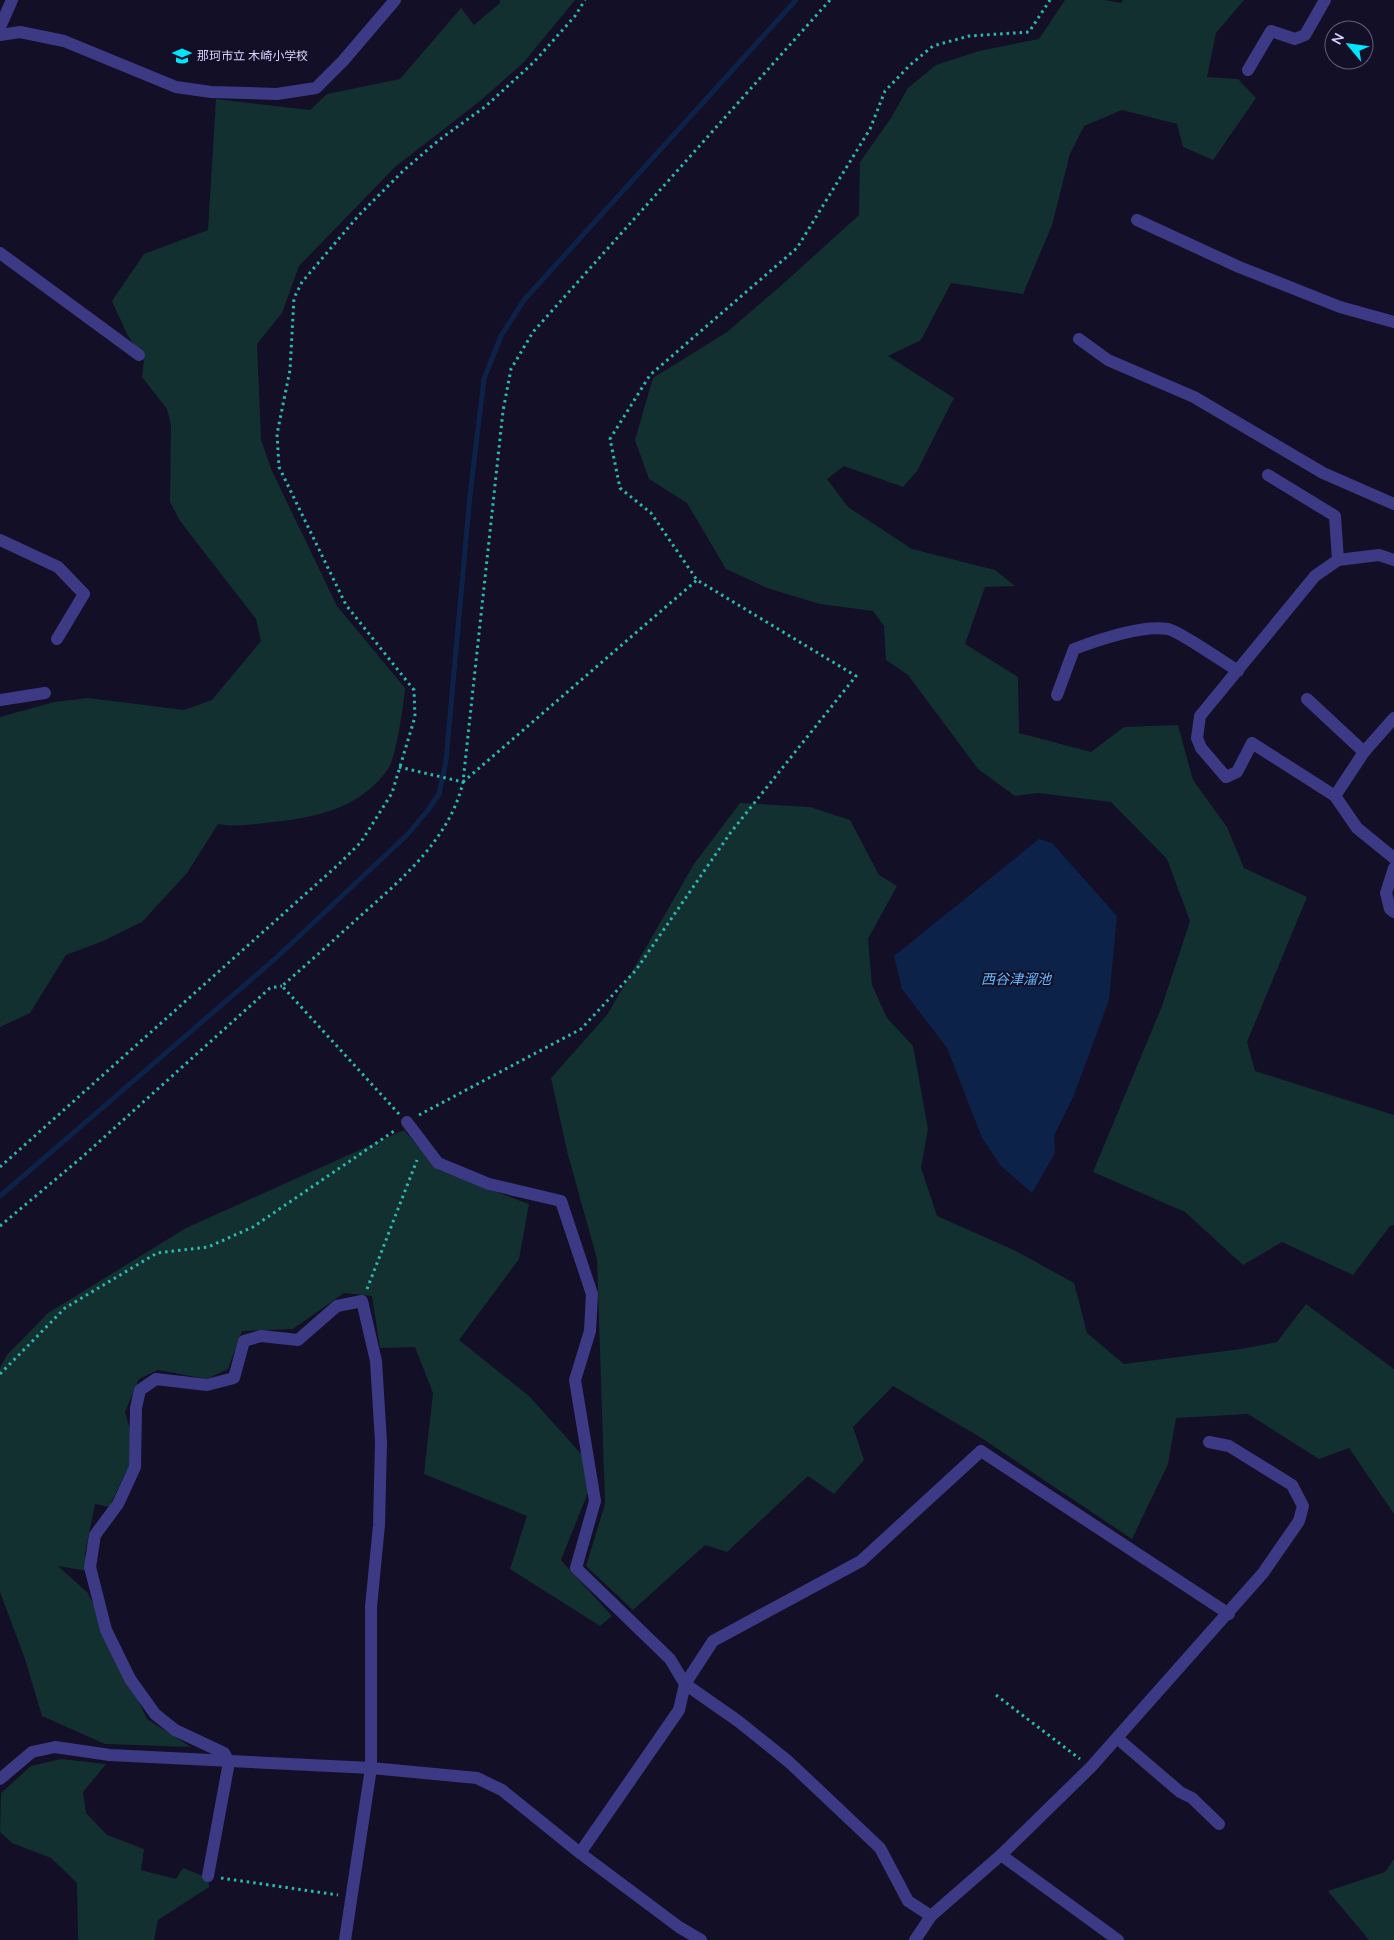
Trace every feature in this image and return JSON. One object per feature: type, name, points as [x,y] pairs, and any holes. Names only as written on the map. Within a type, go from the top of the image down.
[{"type":"street","points":[[0,27],[12,0]]},
{"type":"street","points":[[0,35],[20,32],[64,41],[176,87],[211,92],[277,94],[316,88],[395,0]]},
{"type":"street","points":[[1248,70],[1271,31],[1295,39],[1305,35],[1325,0]]},
{"type":"street","points":[[1137,220],[1239,267],[1331,304],[1394,322]]},
{"type":"street","points":[[0,253],[139,355]]},
{"type":"street","points":[[1079,339],[1108,360],[1194,397],[1324,473],[1394,504]]},
{"type":"street","points":[[1268,475],[1335,516],[1338,560]]},
{"type":"street","points":[[0,540],[58,567],[84,594],[57,639]]},
{"type":"street","points":[[1394,560],[1379,555],[1338,560],[1315,576],[1200,716],[1197,738],[1200,748],[1226,777],[1237,772],[1252,743],[1335,796],[1356,828],[1394,858]]},
{"type":"street","points":[[1057,695],[1074,649],[1108,637],[1155,629],[1170,629],[1238,671]]},
{"type":"street","points":[[0,700],[45,693]]},
{"type":"street","points":[[1306,699],[1364,752]]},
{"type":"street","points":[[1335,796],[1364,752],[1394,718]]},
{"type":"street","points":[[1394,868],[1386,893],[1390,909],[1394,912]]},
{"type":"street","points":[[407,1122],[438,1163],[489,1184],[561,1202],[592,1294],[590,1331],[575,1380],[595,1501],[576,1568],[670,1659],[684,1684],[738,1721],[789,1762],[880,1848],[908,1901],[931,1916]]},
{"type":"street","points":[[208,1876],[229,1762],[224,1753],[174,1730],[154,1714],[130,1679],[106,1630],[90,1568],[95,1535],[118,1504],[136,1467],[136,1408],[140,1390],[156,1378],[207,1385],[234,1378],[244,1341],[260,1336],[298,1340],[337,1306],[362,1301],[376,1361],[381,1442],[379,1525],[371,1607],[371,1768],[346,1940]]},
{"type":"street","points":[[915,1940],[931,1916],[1000,1855],[1091,1767],[1264,1573],[1299,1521],[1302,1506],[1292,1485],[1229,1446],[1209,1442]]},
{"type":"street","points":[[580,1853],[679,1710],[684,1684],[713,1641],[861,1561],[981,1450],[1228,1614]]},
{"type":"street","points":[[1117,1738],[1180,1792],[1192,1798],[1219,1824]]},
{"type":"street","points":[[0,1779],[32,1752],[55,1747],[110,1756],[371,1768],[477,1778],[502,1790],[580,1853],[680,1928],[701,1940]]},
{"type":"street","points":[[1000,1855],[1118,1940]]},
{"type":"path","points":[[0,1167],[361,842],[392,793],[415,717],[414,690],[346,605],[279,467],[277,434],[290,370],[294,298],[302,282],[385,189],[438,140],[486,106],[534,62],[575,16],[585,0]]},
{"type":"path","points":[[0,1226],[81,1158],[270,988],[282,986],[409,872],[442,829],[459,800],[463,782],[503,411],[511,369],[533,332],[830,0]]},
{"type":"path","points":[[0,1374],[65,1308],[157,1253],[208,1247],[253,1227],[407,1122],[581,1029],[636,970],[731,832],[856,676],[697,580],[651,513],[620,488],[610,440],[650,375],[797,248],[870,129],[886,91],[910,65],[933,46],[969,36],[1029,32],[1050,0]]},
{"type":"path","points":[[463,782],[697,580]]},
{"type":"path","points":[[400,766],[463,782]]},
{"type":"path","points":[[282,986],[407,1122]]},
{"type":"path","points":[[362,1301],[418,1162],[415,1154]]},
{"type":"path","points":[[996,1695],[1091,1767]]},
{"type":"path","points":[[208,1876],[351,1897]]},
{"type":"green space","points":[[500,0],[575,0],[524,62],[480,101],[395,167],[299,266],[282,313],[257,344],[261,440],[272,471],[337,606],[405,688],[399,730],[391,763],[388,769],[367,792],[341,807],[327,812],[297,819],[258,824],[234,826],[218,824],[187,873],[142,922],[103,941],[66,955],[30,1013],[0,1027],[0,717],[54,702],[88,698],[184,710],[212,700],[261,641],[256,619],[180,521],[170,502],[171,425],[167,409],[142,377],[144,361],[127,334],[112,301],[144,254],[208,230],[216,99],[310,110],[327,94],[400,79],[461,8],[474,25],[500,3]]},
{"type":"green space","points":[[1065,0],[1105,0],[1121,3],[1123,0],[1244,0],[1216,33],[1207,77],[1238,79],[1256,98],[1213,160],[1183,147],[1177,124],[1122,110],[1084,126],[1070,154],[1052,225],[1023,294],[951,283],[921,340],[888,356],[954,398],[917,471],[903,487],[844,466],[827,479],[848,507],[912,549],[995,570],[1015,586],[985,587],[965,644],[1018,677],[1019,733],[1091,752],[1124,727],[1178,725],[1193,780],[1227,827],[1244,868],[1307,897],[1247,1042],[1255,1071],[1394,1115],[1394,1225],[1390,1226],[1353,1275],[1282,1242],[1243,1265],[1185,1212],[1093,1172],[1162,1006],[1190,921],[1167,859],[1111,802],[1038,793],[1015,796],[978,769],[908,675],[886,660],[884,626],[873,611],[820,604],[767,588],[726,569],[687,503],[649,479],[635,440],[653,378],[727,332],[859,215],[860,162],[891,118],[908,88],[936,65],[979,51],[1039,39]]},
{"type":"green space","points":[[740,803],[810,807],[850,820],[879,875],[897,886],[868,939],[872,985],[887,1018],[913,1046],[928,1129],[921,1168],[937,1216],[1016,1251],[1074,1283],[1087,1333],[1124,1364],[1241,1349],[1277,1342],[1306,1304],[1394,1369],[1394,1514],[1349,1448],[1319,1459],[1248,1414],[1176,1418],[1168,1464],[1132,1539],[980,1437],[893,1386],[853,1427],[864,1460],[834,1494],[808,1476],[727,1552],[705,1545],[633,1610],[586,1566],[605,1504],[597,1259],[568,1155],[551,1078],[607,1015],[694,864]]},
{"type":"green space","points":[[404,1130],[438,1170],[529,1204],[519,1259],[459,1340],[529,1396],[584,1457],[589,1490],[561,1560],[612,1616],[600,1626],[510,1569],[527,1516],[424,1474],[433,1393],[415,1347],[380,1348],[372,1296],[344,1293],[293,1329],[242,1331],[228,1369],[207,1379],[158,1370],[139,1379],[125,1412],[132,1436],[129,1466],[109,1507],[95,1504],[85,1553],[87,1571],[58,1566],[88,1593],[147,1719],[191,1747],[105,1744],[42,1716],[25,1659],[0,1592],[0,1368],[7,1355],[48,1313],[186,1228]]},
{"type":"green space","points":[[61,1759],[106,1764],[83,1792],[86,1813],[107,1835],[144,1849],[141,1870],[176,1879],[183,1868],[208,1878],[209,1887],[158,1920],[154,1940],[78,1940],[77,1883],[51,1858],[12,1843],[0,1832],[1,1793],[31,1766]]},
{"type":"green space","points":[[1394,1859],[1394,1940],[1369,1940],[1328,1891],[1385,1872]]},
{"type":"water","name":"西谷津溜池","points":[[1039,839],[1052,843],[1117,916],[1109,1000],[1074,1095],[1054,1136],[1055,1153],[1032,1193],[1001,1166],[982,1138],[947,1048],[902,989],[894,956]]},
{"type":"waterway","points":[[0,1196],[276,958],[408,834],[439,794],[446,761],[470,495],[484,379],[501,336],[524,300],[796,0]]},
{"type":"place","name":"那珂市立 木崎小学校","points":[[182,56]]}]
